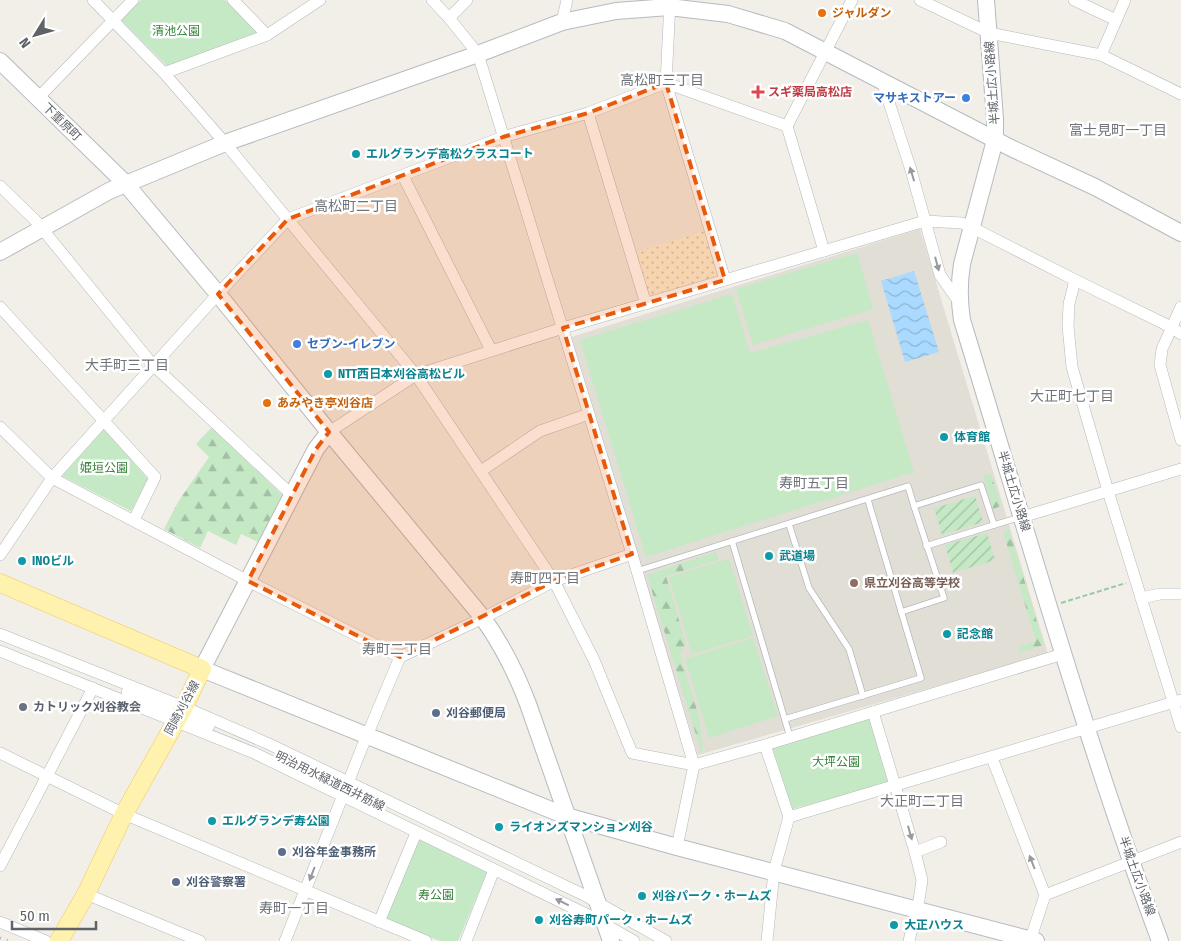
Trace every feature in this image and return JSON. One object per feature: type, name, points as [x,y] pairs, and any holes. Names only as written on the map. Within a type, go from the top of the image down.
[{"type":"main road","name":"岡崎刈谷線","points":[[0,583],[202,669],[180,714],[124,814],[86,894],[59,941]]},
{"type":"street","points":[[93,0],[164,72],[416,375],[554,581],[594,660],[632,753],[694,765],[1063,654]]},
{"type":"street","points":[[38,98],[134,0]]},
{"type":"street","points":[[233,0],[267,35]]},
{"type":"street","points":[[164,72],[267,35],[320,0]]},
{"type":"street","points":[[432,0],[478,54],[632,554],[694,765],[677,847]]},
{"type":"street","points":[[449,18],[467,0]]},
{"type":"street","points":[[562,22],[567,0]]},
{"type":"street","points":[[824,251],[787,126],[852,0]]},
{"type":"street","points":[[920,0],[989,33],[1100,55],[1181,94]]},
{"type":"street","name":"半城土広小路線","points":[[986,0],[996,119],[995,140],[962,264],[959,282],[959,302],[962,320],[1086,728],[1130,862],[1160,941]]},
{"type":"street","points":[[1074,0],[1116,20]]},
{"type":"street","points":[[1100,55],[1125,0]]},
{"type":"street","points":[[669,3],[666,83],[726,280]]},
{"type":"street","points":[[0,252],[125,183],[225,143],[478,54],[562,22],[669,3],[728,14],[785,30],[995,140],[1095,188],[1181,233]]},
{"type":"street","name":"下重原町","points":[[0,61],[125,183],[483,618],[516,672],[610,941]]},
{"type":"street","points":[[882,81],[911,170],[940,275],[959,302]]},
{"type":"street","points":[[0,555],[52,478],[288,219],[503,137],[588,113],[666,83],[787,126]]},
{"type":"street","points":[[588,113],[646,304]]},
{"type":"street","points":[[403,176],[491,350]]},
{"type":"street","points":[[0,186],[42,229],[153,365],[292,496]]},
{"type":"street","points":[[992,758],[1045,895],[1032,941],[566,816],[202,669],[316,449],[329,432],[416,375],[563,328],[925,221],[962,223],[1171,327],[1181,334]]},
{"type":"street","points":[[1075,280],[1069,304],[1068,326],[1072,367],[1141,598],[1177,702],[1181,727]]},
{"type":"street","points":[[0,307],[155,477],[134,520]]},
{"type":"street","points":[[1181,307],[1162,349],[1160,365],[1181,440]]},
{"type":"street","points":[[481,471],[540,431],[589,414]]},
{"type":"street","points":[[0,426],[52,478],[248,581],[400,657]]},
{"type":"street","points":[[1022,517],[1181,469]]},
{"type":"street","points":[[285,941],[400,657],[483,618],[554,581],[632,554]]},
{"type":"street","points":[[1141,598],[1160,594],[1181,594]]},
{"type":"street","points":[[0,634],[346,789],[416,833],[494,870],[666,941]]},
{"type":"street","points":[[0,642],[180,714],[254,753],[346,789]]},
{"type":"street","points":[[0,651],[93,688],[180,714]]},
{"type":"street","points":[[0,866],[93,688]]},
{"type":"street","points":[[789,818],[1177,702]]},
{"type":"street","points":[[873,712],[922,880],[909,941]]},
{"type":"street","points":[[765,745],[789,818],[774,871],[771,939]]},
{"type":"street","points":[[0,753],[124,814],[426,941]]},
{"type":"street","name":"明治用水緑道西井筋線","points":[[346,789],[586,904],[652,941]]},
{"type":"street","points":[[379,922],[416,833]]},
{"type":"street","points":[[0,839],[11,844]]},
{"type":"street","points":[[915,852],[942,842]]},
{"type":"street","points":[[1045,895],[1181,842]]},
{"type":"street","points":[[466,941],[494,870]]},
{"type":"street","points":[[86,894],[200,941]]},
{"type":"street","points":[[600,913],[634,941]]},
{"type":"street","points":[[0,922],[46,941]]},
{"type":"lane","points":[[914,506],[981,485],[994,525]]},
{"type":"lane","points":[[637,571],[908,486],[944,598],[901,612]]},
{"type":"lane","points":[[785,719],[921,678],[868,500]]},
{"type":"lane","points":[[926,546],[1022,517]]},
{"type":"lane","points":[[789,524],[809,588],[849,649],[863,696]]},
{"type":"lane","points":[[732,541],[790,737]]},
{"type":"path","points":[[1049,606],[1136,580]]},
{"type":"highlighted area","points":[[666,83],[725,280],[563,328],[632,554],[554,581],[400,657],[248,581],[316,449],[329,432],[218,294],[288,219],[503,137],[588,113]]},
{"type":"shaded area","points":[[920,229],[1048,654],[698,755],[571,337]]},
{"type":"green space","name":"清池公園","points":[[141,0],[225,0],[258,33],[168,67],[121,20]]},
{"type":"green space","points":[[857,253],[873,309],[753,345],[736,289]]},
{"type":"green space","points":[[732,294],[750,353],[868,320],[914,472],[646,557],[580,340]]},
{"type":"green space","points":[[212,427],[282,495],[258,542],[241,534],[236,545],[208,531],[200,548],[164,529],[178,502],[209,457],[196,444]]},
{"type":"green space","name":"姫垣公園","points":[[104,429],[148,479],[131,511],[62,476]]},
{"type":"green space","points":[[991,474],[1001,506],[993,509],[983,476]]},
{"type":"green space","points":[[975,496],[983,522],[942,535],[934,508]]},
{"type":"green space","points":[[1009,530],[1044,645],[1018,653],[1021,646],[1036,641],[1003,532]]},
{"type":"green space","points":[[987,533],[995,560],[953,573],[945,545]]},
{"type":"green space","points":[[716,552],[718,560],[666,576],[686,644],[680,654],[699,717],[703,750],[701,751],[647,575]]},
{"type":"green space","points":[[729,559],[753,636],[692,654],[669,577]]},
{"type":"green space","points":[[753,638],[778,716],[709,738],[685,659]]},
{"type":"green space","name":"大坪公園","points":[[869,717],[888,783],[792,809],[772,747]]},
{"type":"green space","name":"寿公園","points":[[418,839],[487,872],[458,941],[440,941],[385,918]]},
{"type":"sand","points":[[704,231],[718,276],[649,297],[636,252]]},
{"type":"water","points":[[914,271],[939,352],[905,362],[881,281]]},
{"type":"railway","points":[[0,938],[9,941]]},
{"type":"place","name":"ジャルダン","points":[[822,13]]},
{"type":"place","name":"スギ薬局高松店","points":[[758,92]]},
{"type":"place","name":"マサキストアー","points":[[966,98]]},
{"type":"place","name":"エルグランデ高松クラスコート","points":[[356,154]]},
{"type":"place","name":"セブン-イレブン","points":[[297,344]]},
{"type":"place","name":"NTT西日本刈谷高松ビル","points":[[328,374]]},
{"type":"place","name":"あみやき亭刈谷店","points":[[267,403]]},
{"type":"place","name":"体育館","points":[[944,437]]},
{"type":"place","name":"武道場","points":[[769,556]]},
{"type":"place","name":"INOビル","points":[[22,561]]},
{"type":"place","name":"県立刈谷高等学校","points":[[854,583]]},
{"type":"place","name":"記念館","points":[[947,634]]},
{"type":"place","name":"カトリック刈谷教会","points":[[23,707]]},
{"type":"place","name":"刈谷郵便局","points":[[436,713]]},
{"type":"place","name":"エルグランデ寿公園","points":[[212,821]]},
{"type":"place","name":"ライオンズマンション刈谷","points":[[499,827]]},
{"type":"place","name":"刈谷年金事務所","points":[[282,852]]},
{"type":"place","name":"刈谷警察署","points":[[176,882]]},
{"type":"place","name":"刈谷パーク・ホームズ","points":[[642,896]]},
{"type":"place","name":"刈谷寿町パーク・ホームズ","points":[[539,920]]},
{"type":"place","name":"大正ハウス","points":[[894,925]]},
{"type":"district","name":"高松町三丁目","points":[[662,80]]},
{"type":"district","name":"富士見町一丁目","points":[[1118,130]]},
{"type":"district","name":"高松町二丁目","points":[[356,206]]},
{"type":"district","name":"大手町三丁目","points":[[127,365]]},
{"type":"district","name":"大正町七丁目","points":[[1072,396]]},
{"type":"district","name":"寿町五丁目","points":[[814,483]]},
{"type":"district","name":"寿町四丁目","points":[[545,578]]},
{"type":"district","name":"寿町二丁目","points":[[397,649]]},
{"type":"district","name":"大正町二丁目","points":[[922,801]]},
{"type":"district","name":"寿町一丁目","points":[[294,908]]}]
